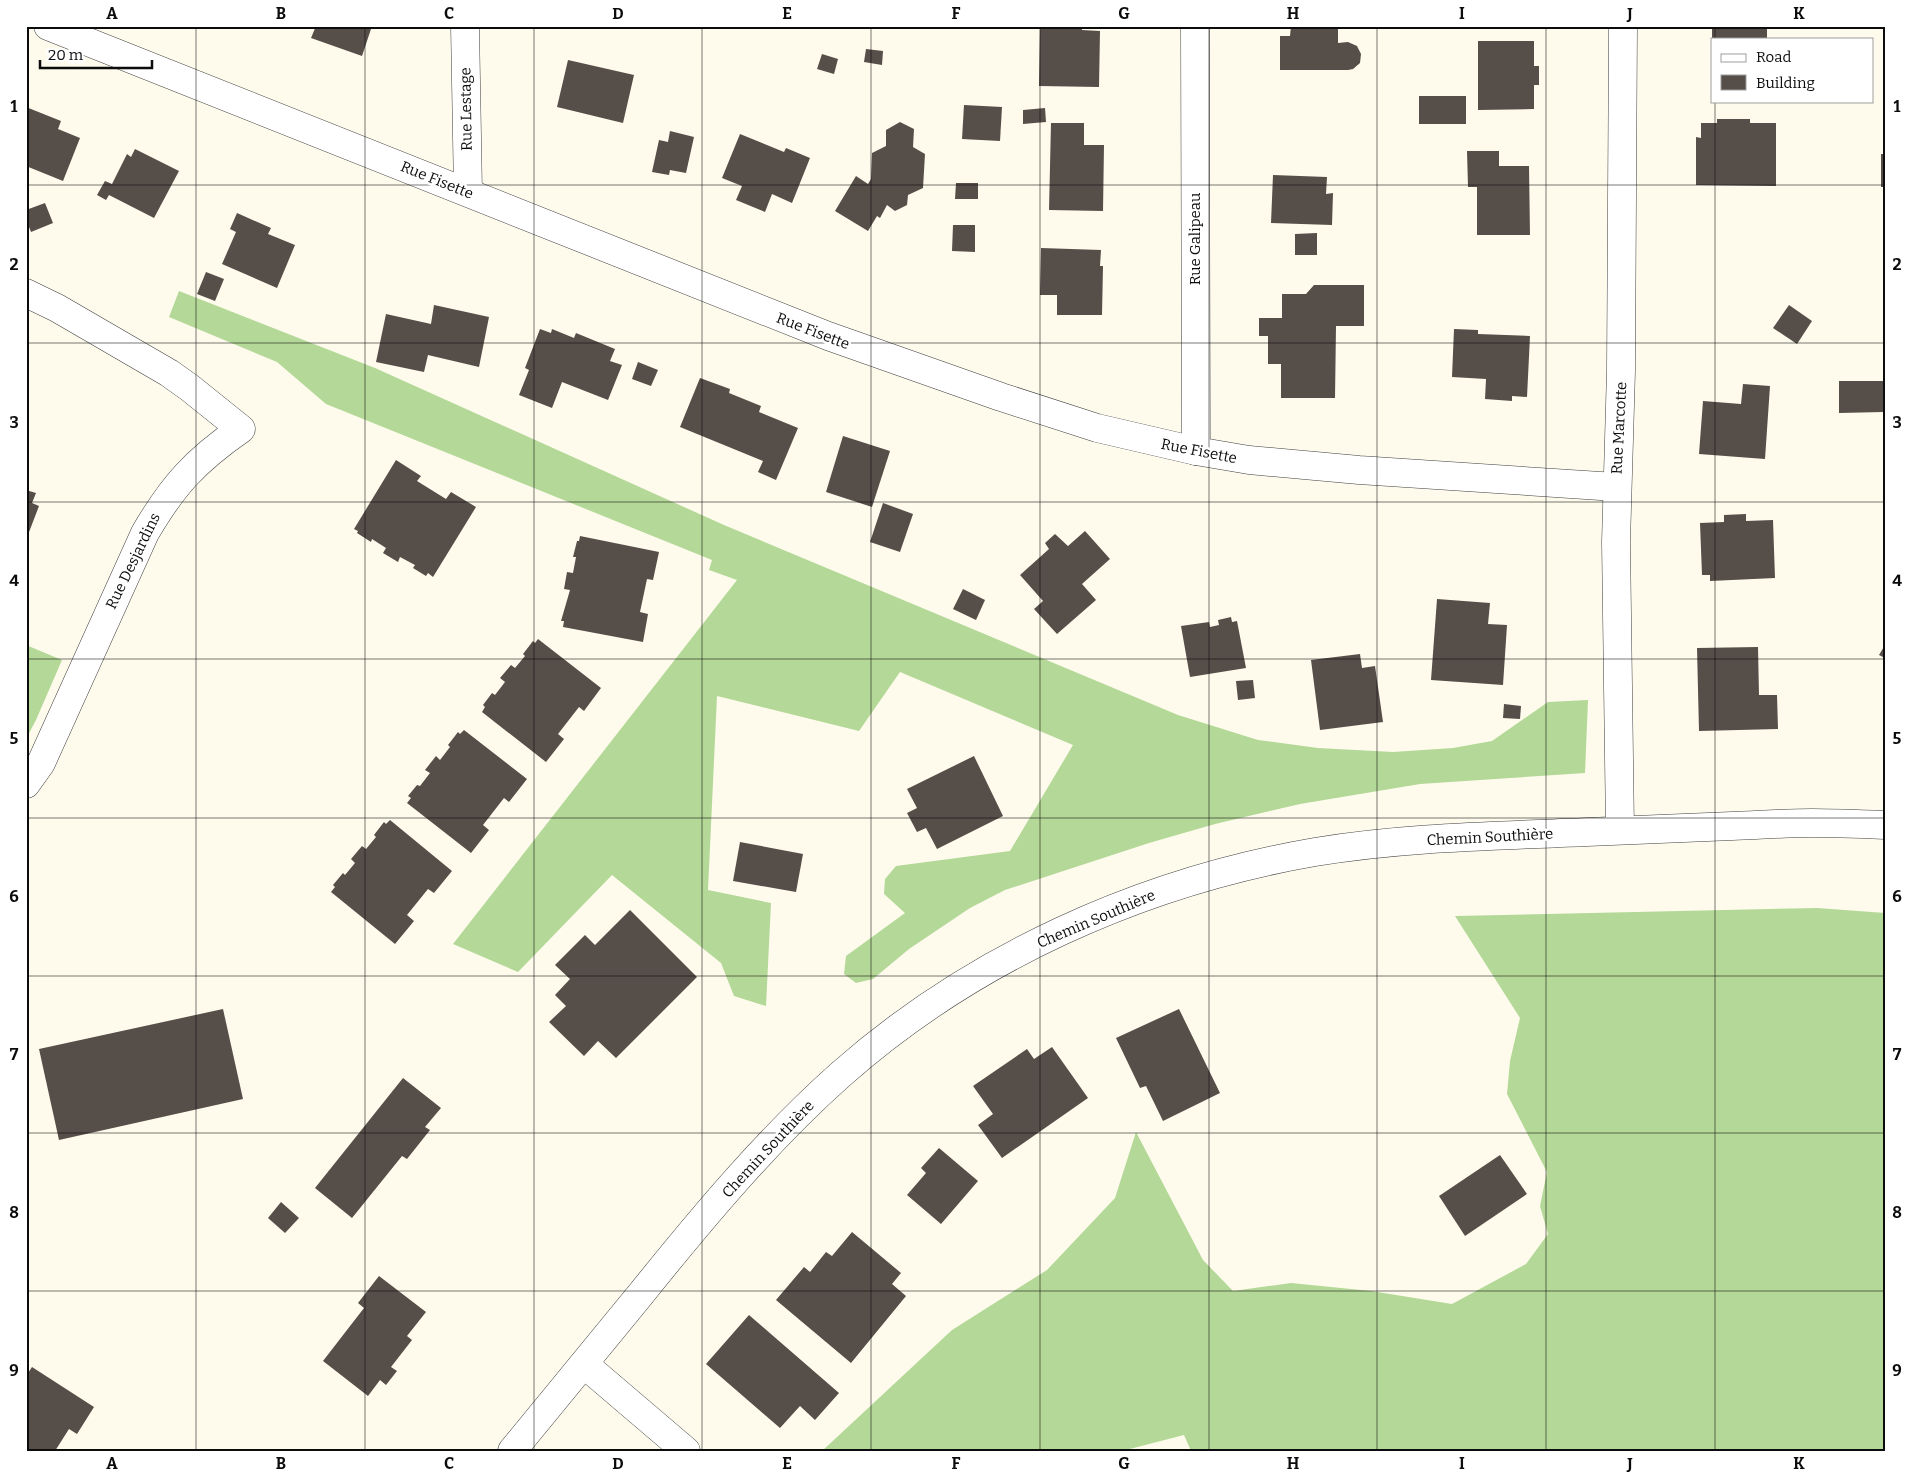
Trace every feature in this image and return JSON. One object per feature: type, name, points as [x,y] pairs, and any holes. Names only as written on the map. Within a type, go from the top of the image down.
[{"type":"street","name":"Rue Fisette","points":[[48,26],[468,192],[742,303],[914,368],[1097,428],[1196,451],[1249,460],[1304,466],[1616,487]]},
{"type":"street","name":"Rue Lestage","points":[[465,26],[468,192]]},
{"type":"street","name":"Rue Galipeau","points":[[1195,26],[1196,451]]},
{"type":"street","name":"Rue Marcotte","points":[[1620,830],[1616,487],[1621,371],[1623,26]]},
{"type":"street","name":"Rue Desjardins","points":[[26,292],[169,372],[240,429],[211,450],[185,474],[163,502],[141,540],[41,763],[26,784]]},
{"type":"street","name":"Chemin Southière","points":[[512,1451],[686,1238],[794,1119],[842,1074],[894,1032],[948,994],[1005,960],[1064,930],[1125,904],[1188,882],[1252,864],[1317,852],[1384,843],[1460,837],[1808,823],[1885,825]]},
{"type":"street","points":[[584,1364],[686,1451]]},
{"type":"green space","points":[[179,291],[375,368],[724,525],[1178,715],[1258,740],[1318,748],[1393,752],[1453,748],[1492,741],[1548,702],[1588,700],[1585,773],[1420,784],[1300,804],[1215,824],[1149,843],[1005,890],[970,908],[909,949],[873,979],[856,983],[844,974],[846,956],[905,913],[884,894],[885,879],[896,866],[1010,851],[1073,745],[900,672],[859,731],[717,696],[708,890],[771,903],[766,1006],[734,996],[721,963],[612,875],[518,972],[453,944],[737,580],[709,570],[712,560],[326,404],[277,362],[169,317]]},
{"type":"green space","points":[[26,645],[62,660],[26,739]]},
{"type":"green space","points":[[1817,908],[1885,913],[1885,1451],[1191,1451],[1184,1435],[1122,1451],[822,1451],[952,1330],[1047,1270],[1115,1198],[1136,1132],[1203,1260],[1233,1291],[1291,1283],[1371,1291],[1452,1304],[1526,1264],[1548,1234],[1540,1206],[1547,1172],[1507,1094],[1510,1061],[1520,1018],[1455,916]]},
{"type":"building","points":[[316,26],[372,26],[362,56],[311,38]]},
{"type":"building","points":[[1040,26],[1082,26],[1082,30],[1100,31],[1099,87],[1039,86]]},
{"type":"building","points":[[1291,26],[1338,26],[1338,43],[1348,42],[1357,46],[1361,54],[1360,63],[1353,69],[1348,70],[1280,70],[1280,36],[1290,36]]},
{"type":"building","points":[[1712,26],[1767,26],[1767,38],[1712,38]]},
{"type":"building","points":[[1478,41],[1534,41],[1534,66],[1539,66],[1539,85],[1534,85],[1534,109],[1478,110]]},
{"type":"building","points":[[866,49],[883,51],[882,65],[864,62]]},
{"type":"building","points":[[822,54],[838,59],[834,74],[817,69]]},
{"type":"building","points":[[568,60],[634,75],[623,123],[557,107]]},
{"type":"building","points":[[1419,96],[1466,96],[1466,124],[1419,124]]},
{"type":"building","points":[[964,105],[1002,107],[1000,141],[962,139]]},
{"type":"building","points":[[26,107],[61,121],[58,129],[80,138],[63,181],[26,166]]},
{"type":"building","points":[[1045,108],[1046,122],[1023,124],[1023,110]]},
{"type":"building","points":[[1717,119],[1750,119],[1750,123],[1776,123],[1776,186],[1696,185],[1696,137],[1701,138],[1701,123],[1717,123]]},
{"type":"building","points":[[900,122],[914,129],[913,147],[925,154],[923,188],[908,195],[907,205],[895,211],[887,205],[880,218],[877,216],[868,231],[835,211],[856,176],[868,184],[871,179],[872,153],[886,146],[886,130]]},
{"type":"building","points":[[1051,123],[1084,123],[1084,145],[1104,145],[1103,211],[1049,210]]},
{"type":"building","points":[[670,131],[694,137],[686,173],[670,170],[669,175],[652,172],[659,140],[668,142]]},
{"type":"building","points":[[740,134],[784,152],[786,148],[810,158],[792,203],[772,194],[765,212],[736,200],[742,186],[722,178]]},
{"type":"building","points":[[135,149],[179,171],[154,218],[109,195],[106,200],[97,195],[105,181],[112,184],[127,154],[131,157]]},
{"type":"building","points":[[1467,151],[1499,151],[1499,166],[1529,166],[1530,235],[1477,235],[1477,187],[1468,187]]},
{"type":"building","points":[[1881,154],[1885,154],[1885,187],[1881,187]]},
{"type":"building","points":[[1273,175],[1327,177],[1326,194],[1333,193],[1332,225],[1271,223]]},
{"type":"building","points":[[956,183],[978,183],[978,199],[955,199]]},
{"type":"building","points":[[45,203],[53,223],[31,232],[26,219],[26,210]]},
{"type":"building","points":[[237,213],[271,228],[268,234],[295,245],[277,288],[222,264],[236,232],[230,229]]},
{"type":"building","points":[[953,225],[975,225],[975,252],[952,251]]},
{"type":"building","points":[[1317,233],[1317,255],[1295,255],[1295,234]]},
{"type":"building","points":[[1041,248],[1101,250],[1100,266],[1103,266],[1102,315],[1057,315],[1057,295],[1040,295]]},
{"type":"building","points":[[206,272],[224,279],[215,301],[197,294]]},
{"type":"building","points":[[1314,285],[1364,285],[1364,326],[1336,326],[1335,398],[1281,398],[1281,364],[1268,364],[1268,336],[1259,336],[1259,318],[1282,318],[1282,294],[1306,294]]},
{"type":"building","points":[[434,305],[489,317],[479,367],[428,355],[424,372],[376,362],[386,314],[431,324]]},
{"type":"building","points":[[1789,305],[1812,321],[1797,344],[1773,328]]},
{"type":"building","points":[[540,329],[551,333],[552,329],[574,338],[576,333],[615,349],[610,361],[622,365],[608,400],[562,382],[552,408],[519,395],[529,370],[525,368]]},
{"type":"building","points":[[1454,329],[1478,330],[1478,334],[1530,336],[1527,397],[1512,396],[1512,401],[1485,399],[1486,379],[1452,377]]},
{"type":"building","points":[[638,362],[658,370],[651,386],[632,379]]},
{"type":"building","points":[[700,378],[730,389],[729,393],[761,406],[759,412],[798,428],[776,480],[758,472],[763,461],[680,427]]},
{"type":"building","points":[[1839,381],[1883,381],[1883,412],[1839,413]]},
{"type":"building","points":[[1743,384],[1770,386],[1765,459],[1699,454],[1703,401],[1741,404]]},
{"type":"building","points":[[843,436],[890,451],[872,507],[826,492]]},
{"type":"building","points":[[396,460],[421,476],[417,481],[446,499],[451,492],[476,507],[433,577],[428,573],[426,576],[413,568],[415,565],[400,557],[398,562],[383,553],[386,548],[372,539],[371,542],[354,529]]},
{"type":"building","points":[[26,490],[36,493],[32,503],[39,506],[26,540]]},
{"type":"building","points":[[883,503],[913,514],[900,552],[870,542]]},
{"type":"building","points":[[1746,514],[1746,521],[1773,520],[1775,578],[1710,581],[1710,575],[1702,575],[1700,523],[1724,522],[1724,515]]},
{"type":"building","points":[[1085,531],[1110,559],[1082,584],[1096,600],[1057,634],[1034,609],[1043,601],[1020,575],[1049,549],[1045,543],[1055,534],[1068,546]]},
{"type":"building","points":[[580,536],[659,552],[653,580],[647,579],[640,612],[648,614],[643,642],[563,627],[564,621],[561,621],[570,590],[564,589],[567,572],[573,573],[576,557],[573,557]]},
{"type":"building","points":[[963,589],[985,600],[976,620],[953,609]]},
{"type":"building","points":[[1437,599],[1490,603],[1488,624],[1507,625],[1503,685],[1431,680]]},
{"type":"building","points":[[1231,617],[1232,622],[1237,621],[1246,668],[1190,677],[1181,626],[1209,622],[1210,627],[1219,625],[1218,620]]},
{"type":"building","points":[[538,639],[601,688],[584,711],[579,707],[558,734],[564,739],[546,762],[482,712],[485,707],[483,705],[492,693],[495,695],[505,682],[500,678],[511,665],[515,668],[525,656],[523,654],[533,641],[535,643]]},
{"type":"building","points":[[1885,645],[1885,658],[1879,655]]},
{"type":"building","points":[[1758,647],[1759,695],[1777,695],[1778,729],[1699,731],[1697,648]]},
{"type":"building","points":[[1360,654],[1362,668],[1375,666],[1383,722],[1320,730],[1311,660]]},
{"type":"building","points":[[1253,680],[1255,698],[1238,700],[1236,681]]},
{"type":"building","points":[[1504,704],[1521,706],[1520,719],[1503,718]]},
{"type":"building","points":[[464,730],[527,779],[509,802],[504,798],[483,825],[489,830],[471,853],[407,803],[411,798],[408,796],[417,785],[420,786],[430,773],[425,770],[436,756],[440,760],[458,732],[460,734]]},
{"type":"building","points":[[974,756],[1003,816],[937,849],[926,828],[917,832],[907,813],[917,808],[907,789]]},
{"type":"building","points":[[390,820],[452,871],[434,893],[428,889],[407,915],[414,921],[395,944],[331,892],[335,887],[333,885],[355,863],[351,859],[362,846],[366,849],[376,837],[374,835],[384,822],[386,824]]},
{"type":"building","points":[[740,842],[803,854],[796,892],[733,881]]},
{"type":"building","points":[[630,910],[697,977],[616,1058],[598,1041],[584,1056],[549,1022],[566,1006],[555,995],[570,979],[555,965],[585,935],[595,945]]},
{"type":"building","points":[[223,1009],[243,1099],[59,1140],[39,1049]]},
{"type":"building","points":[[1179,1009],[1220,1093],[1163,1121],[1146,1086],[1140,1088],[1116,1038]]},
{"type":"building","points":[[1052,1047],[1088,1098],[1002,1158],[978,1125],[993,1114],[973,1086],[1027,1049],[1034,1059]]},
{"type":"building","points":[[403,1078],[441,1108],[425,1127],[430,1130],[407,1159],[402,1156],[352,1218],[315,1188]]},
{"type":"building","points":[[939,1148],[978,1181],[941,1224],[907,1195],[926,1173],[921,1168]]},
{"type":"building","points":[[1500,1155],[1527,1194],[1465,1236],[1439,1196]]},
{"type":"building","points":[[281,1202],[299,1218],[285,1233],[268,1218]]},
{"type":"building","points":[[852,1232],[901,1273],[892,1284],[906,1296],[851,1363],[776,1300],[804,1267],[810,1272],[826,1252],[832,1256]]},
{"type":"building","points":[[379,1276],[426,1312],[407,1336],[412,1340],[391,1367],[397,1371],[386,1385],[380,1380],[368,1396],[323,1361],[364,1308],[358,1303]]},
{"type":"building","points":[[749,1315],[839,1393],[815,1420],[800,1406],[780,1428],[706,1364]]},
{"type":"building","points":[[32,1367],[94,1407],[77,1434],[69,1429],[55,1451],[26,1451],[26,1376]]}]
